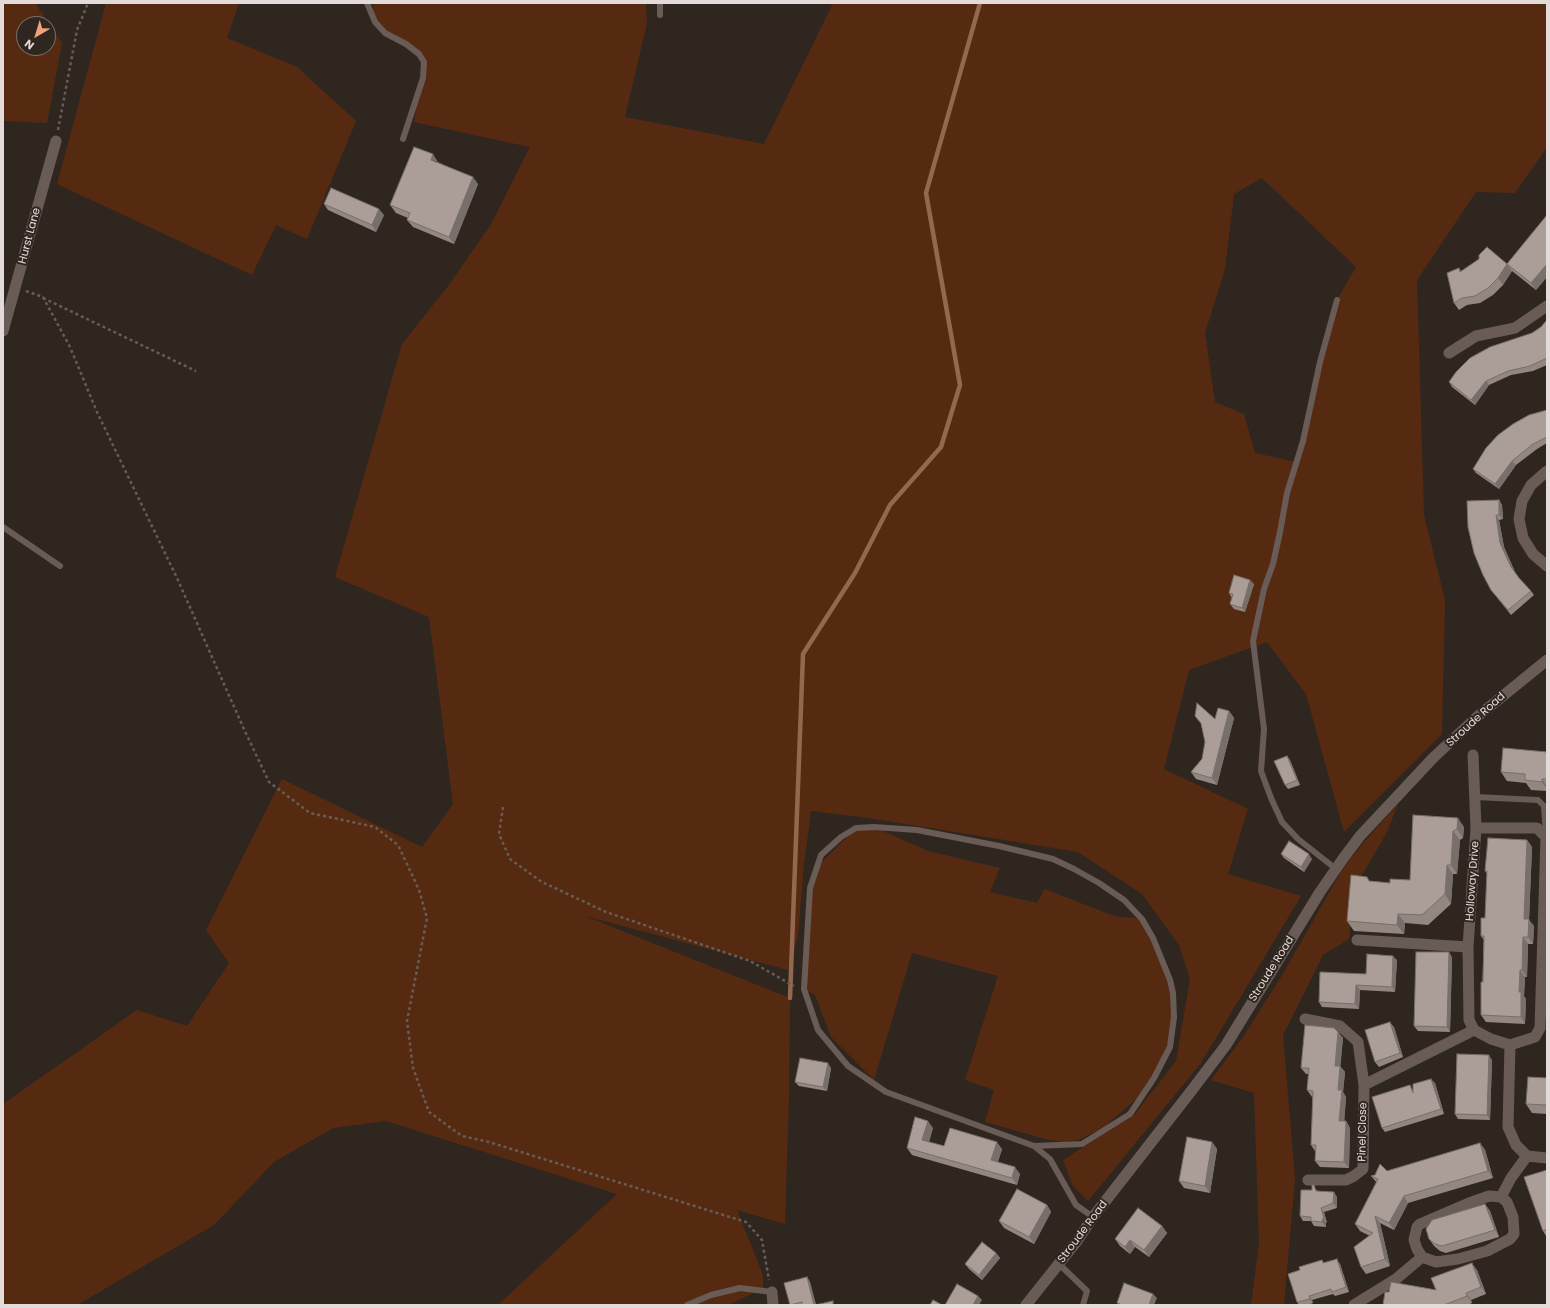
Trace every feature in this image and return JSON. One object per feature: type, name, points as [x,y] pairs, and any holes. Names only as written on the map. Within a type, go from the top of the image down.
[{"type":"street","name":"Hurst Lane","points":[[3,331],[56,141]]},
{"type":"street","points":[[1449,353],[1476,336],[1515,328],[1547,306]]},
{"type":"street","points":[[1547,471],[1531,485],[1522,501],[1519,520],[1523,538],[1533,554],[1547,566]]},
{"type":"street","name":"Stroude Road","points":[[1026,1305],[1077,1241],[1093,1217],[1226,1045],[1336,869],[1360,836],[1433,758],[1477,717],[1547,660]]},
{"type":"street","points":[[1473,755],[1476,828]]},
{"type":"street","name":"Holloway Drive","points":[[1474,1030],[1469,1020],[1468,1007],[1468,947],[1476,828],[1537,828],[1546,837]]},
{"type":"street","points":[[1364,1084],[1474,1030],[1491,1039],[1510,1045],[1535,1037],[1540,1028],[1546,837]]},
{"type":"street","points":[[1357,940],[1468,947]]},
{"type":"street","name":"Pinel Close","points":[[1305,1019],[1340,1026],[1358,1042],[1364,1084],[1363,1168],[1354,1176],[1346,1180],[1308,1180]]},
{"type":"street","points":[[1510,1045],[1508,1127],[1516,1145],[1527,1156],[1547,1158]]},
{"type":"street","points":[[1501,1197],[1511,1178],[1527,1156]]},
{"type":"street","points":[[1489,1196],[1501,1197],[1506,1202],[1512,1217],[1514,1234],[1510,1239],[1487,1251],[1458,1259],[1436,1262],[1422,1256],[1417,1249],[1414,1240],[1417,1227],[1420,1224],[1489,1196]]},
{"type":"street","points":[[1354,1305],[1396,1279],[1422,1256]]},
{"type":"street","points":[[772,1292],[773,1305]]},
{"type":"lane","points":[[367,3],[375,22],[386,33],[406,44],[419,54],[424,62],[423,78],[403,139]]},
{"type":"lane","points":[[660,3],[660,15]]},
{"type":"lane","points":[[1336,869],[1298,839],[1282,822],[1261,771],[1264,729],[1253,641],[1264,589],[1280,532],[1287,493],[1303,441],[1320,362],[1337,300]]},
{"type":"lane","points":[[3,527],[60,566]]},
{"type":"lane","points":[[1475,797],[1538,800],[1544,806],[1546,837]]},
{"type":"lane","points":[[1034,1146],[1082,1144],[1130,1114],[1154,1078],[1170,1047],[1174,1017],[1173,993],[1170,980],[1153,938],[1142,919],[1124,900],[1106,887],[1053,859],[999,846],[917,830],[874,827],[856,828],[841,837],[822,855],[810,888],[804,989],[818,1030],[848,1066],[886,1092],[1034,1146],[1050,1160],[1076,1205],[1093,1217]]},
{"type":"lane","points":[[1059,1264],[1088,1291],[1083,1305]]},
{"type":"lane","points":[[687,1305],[711,1295],[740,1288],[772,1292]]},
{"type":"path","points":[[56,141],[77,30],[88,3]]},
{"type":"path","points":[[16,287],[43,297],[196,371]]},
{"type":"path","points":[[43,297],[70,347],[97,412],[177,578],[269,782],[310,813],[376,827],[398,845],[407,864],[419,890],[427,918],[407,1021],[413,1068],[429,1112],[462,1136],[489,1142],[746,1222],[762,1240],[772,1292]]},
{"type":"path","points":[[503,807],[499,834],[510,859],[542,882],[606,912],[750,961],[796,988]]},
{"type":"shaded area","points":[[3,3],[35,3],[44,16],[16,16],[16,56],[56,56],[56,34],[62,43],[47,123],[3,121]]},
{"type":"shaded area","points":[[106,3],[239,3],[227,38],[297,67],[356,121],[307,239],[276,225],[252,275],[57,184]]},
{"type":"shaded area","points":[[373,3],[646,3],[647,23],[625,117],[764,144],[833,3],[1547,3],[1547,147],[1515,193],[1476,192],[1417,280],[1424,515],[1445,600],[1442,734],[1344,832],[1306,694],[1267,642],[1189,670],[1164,769],[1248,809],[1228,874],[1301,896],[1201,1063],[1088,1201],[1073,1186],[1063,1160],[1134,1115],[1176,1061],[1190,979],[1179,945],[1142,894],[1078,852],[869,818],[811,811],[804,864],[798,936],[788,970],[585,916],[790,998],[785,1224],[737,1210],[763,1275],[763,1288],[729,1305],[498,1305],[617,1194],[386,1121],[333,1128],[274,1162],[214,1225],[77,1305],[3,1305],[3,1104],[137,1010],[187,1026],[229,963],[206,930],[282,779],[422,847],[453,804],[429,617],[335,577],[402,344],[448,286],[490,226],[530,147],[414,122],[424,62],[375,22]],"holes":[[[1262,178],[1356,267],[1337,300],[1297,462],[1255,453],[1244,414],[1215,402],[1205,333],[1225,269],[1234,194]]]},
{"type":"shaded area","points":[[1398,804],[1386,834],[1355,887],[1349,939],[1323,955],[1283,1035],[1295,1179],[1284,1305],[1251,1305],[1259,1243],[1254,1093],[1211,1080],[1243,1037],[1281,977],[1342,870],[1364,842]]},
{"type":"shaded area","points":[[874,827],[928,851],[1000,868],[990,892],[1037,903],[1045,889],[1114,916],[1142,919],[1171,993],[1173,1028],[1162,1061],[1143,1093],[1105,1126],[1081,1139],[1063,1142],[1045,1139],[985,1122],[994,1090],[965,1080],[998,976],[912,953],[874,1080],[831,1037],[815,995],[804,989],[810,888],[817,867],[856,828]]},
{"type":"building","points":[[414,147],[433,154],[431,160],[473,177],[449,237],[407,220],[410,213],[390,205]]},
{"type":"building","points":[[331,188],[379,209],[372,225],[324,204]]},
{"type":"building","points":[[1547,215],[1547,264],[1531,283],[1507,264]]},
{"type":"building","points":[[1487,247],[1507,264],[1498,278],[1488,288],[1475,296],[1462,298],[1454,303],[1447,273],[1459,268],[1460,272],[1479,259],[1479,255]]},
{"type":"building","points":[[1547,320],[1547,358],[1530,366],[1508,371],[1486,381],[1471,400],[1449,382],[1456,372],[1470,358],[1490,347],[1532,333],[1541,327]]},
{"type":"building","points":[[1547,410],[1547,437],[1533,444],[1512,461],[1495,484],[1473,469],[1486,448],[1498,435],[1529,415]]},
{"type":"building","points":[[1499,500],[1499,515],[1496,515],[1500,543],[1511,567],[1531,591],[1508,610],[1491,590],[1483,575],[1474,553],[1468,527],[1467,501]]},
{"type":"building","points":[[1234,575],[1250,580],[1242,608],[1230,604],[1233,594],[1229,593]]},
{"type":"building","points":[[1197,703],[1215,719],[1218,708],[1229,711],[1212,778],[1191,772],[1202,759],[1205,742],[1201,723],[1195,716]]},
{"type":"building","points":[[1503,748],[1547,752],[1547,779],[1542,779],[1542,782],[1525,780],[1525,774],[1501,772]]},
{"type":"building","points":[[1287,756],[1297,780],[1285,785],[1274,761]]},
{"type":"building","points":[[1413,815],[1458,818],[1457,829],[1453,831],[1451,865],[1447,865],[1445,894],[1422,915],[1398,914],[1397,925],[1347,921],[1351,875],[1367,877],[1369,881],[1390,883],[1390,879],[1410,880]]},
{"type":"building","points":[[1488,838],[1527,840],[1524,919],[1529,919],[1528,937],[1523,937],[1522,970],[1520,970],[1519,992],[1521,992],[1521,1017],[1481,1015],[1481,982],[1483,982],[1484,936],[1481,936],[1481,918],[1485,918],[1487,871],[1485,871]]},
{"type":"building","points":[[1289,841],[1309,854],[1301,867],[1281,854]]},
{"type":"building","points":[[1416,952],[1449,952],[1447,1027],[1414,1026]]},
{"type":"building","points":[[1367,954],[1393,956],[1392,987],[1356,985],[1355,1004],[1319,1002],[1320,972],[1366,974]]},
{"type":"building","points":[[1390,1022],[1400,1053],[1375,1062],[1365,1030]]},
{"type":"building","points":[[1305,1025],[1334,1028],[1338,1032],[1335,1066],[1340,1066],[1338,1090],[1342,1090],[1339,1121],[1346,1121],[1344,1162],[1315,1161],[1316,1145],[1311,1145],[1313,1091],[1307,1090],[1309,1068],[1301,1068]]},
{"type":"building","points":[[1457,1054],[1489,1055],[1487,1115],[1455,1114]]},
{"type":"building","points":[[800,1058],[828,1063],[823,1087],[795,1082]]},
{"type":"building","points":[[1528,1077],[1547,1078],[1547,1105],[1526,1104]]},
{"type":"building","points":[[1431,1079],[1441,1109],[1382,1128],[1372,1097],[1410,1085],[1413,1093],[1413,1084]]},
{"type":"building","points":[[915,1117],[928,1121],[922,1140],[944,1146],[950,1128],[997,1142],[991,1160],[1015,1167],[1012,1178],[907,1148]]},
{"type":"building","points":[[1187,1137],[1212,1142],[1205,1186],[1179,1181]]},
{"type":"building","points":[[1480,1143],[1488,1171],[1404,1196],[1389,1223],[1375,1216],[1385,1259],[1361,1267],[1354,1247],[1373,1233],[1355,1224],[1378,1179],[1371,1176],[1375,1175],[1380,1164],[1387,1171]]},
{"type":"building","points":[[1547,1170],[1547,1229],[1543,1231],[1524,1177]]},
{"type":"building","points":[[1312,1185],[1314,1185],[1316,1191],[1334,1192],[1333,1203],[1321,1208],[1324,1218],[1322,1222],[1311,1221],[1311,1217],[1300,1216],[1301,1190],[1312,1190]]},
{"type":"building","points":[[1017,1189],[1047,1205],[1029,1237],[999,1221]]},
{"type":"building","points":[[1485,1204],[1495,1230],[1442,1246],[1435,1244],[1429,1239],[1426,1229],[1432,1220]]},
{"type":"building","points":[[1138,1208],[1162,1226],[1144,1250],[1130,1240],[1125,1247],[1115,1239]]},
{"type":"building","points":[[982,1242],[996,1253],[979,1275],[965,1264]]},
{"type":"building","points":[[1337,1259],[1346,1287],[1332,1292],[1331,1289],[1309,1296],[1310,1299],[1297,1302],[1288,1274],[1300,1270],[1299,1267],[1322,1260],[1323,1263]]},
{"type":"building","points":[[1472,1263],[1481,1287],[1466,1293],[1467,1296],[1444,1305],[1383,1305],[1385,1292],[1389,1292],[1391,1282],[1436,1290],[1431,1278]]},
{"type":"building","points":[[807,1277],[814,1305],[802,1305],[802,1302],[790,1305],[784,1283]]},
{"type":"building","points":[[1124,1283],[1153,1294],[1149,1305],[1123,1305],[1117,1303]]},
{"type":"building","points":[[957,1284],[978,1296],[973,1305],[945,1305]]},
{"type":"building","points":[[933,1300],[942,1305],[930,1305]]},
{"type":"building","points":[[833,1301],[833,1305],[815,1305]]},
{"type":"waterway","points":[[790,998],[803,654],[855,573],[890,505],[941,447],[960,385],[926,193],[980,3]]}]
